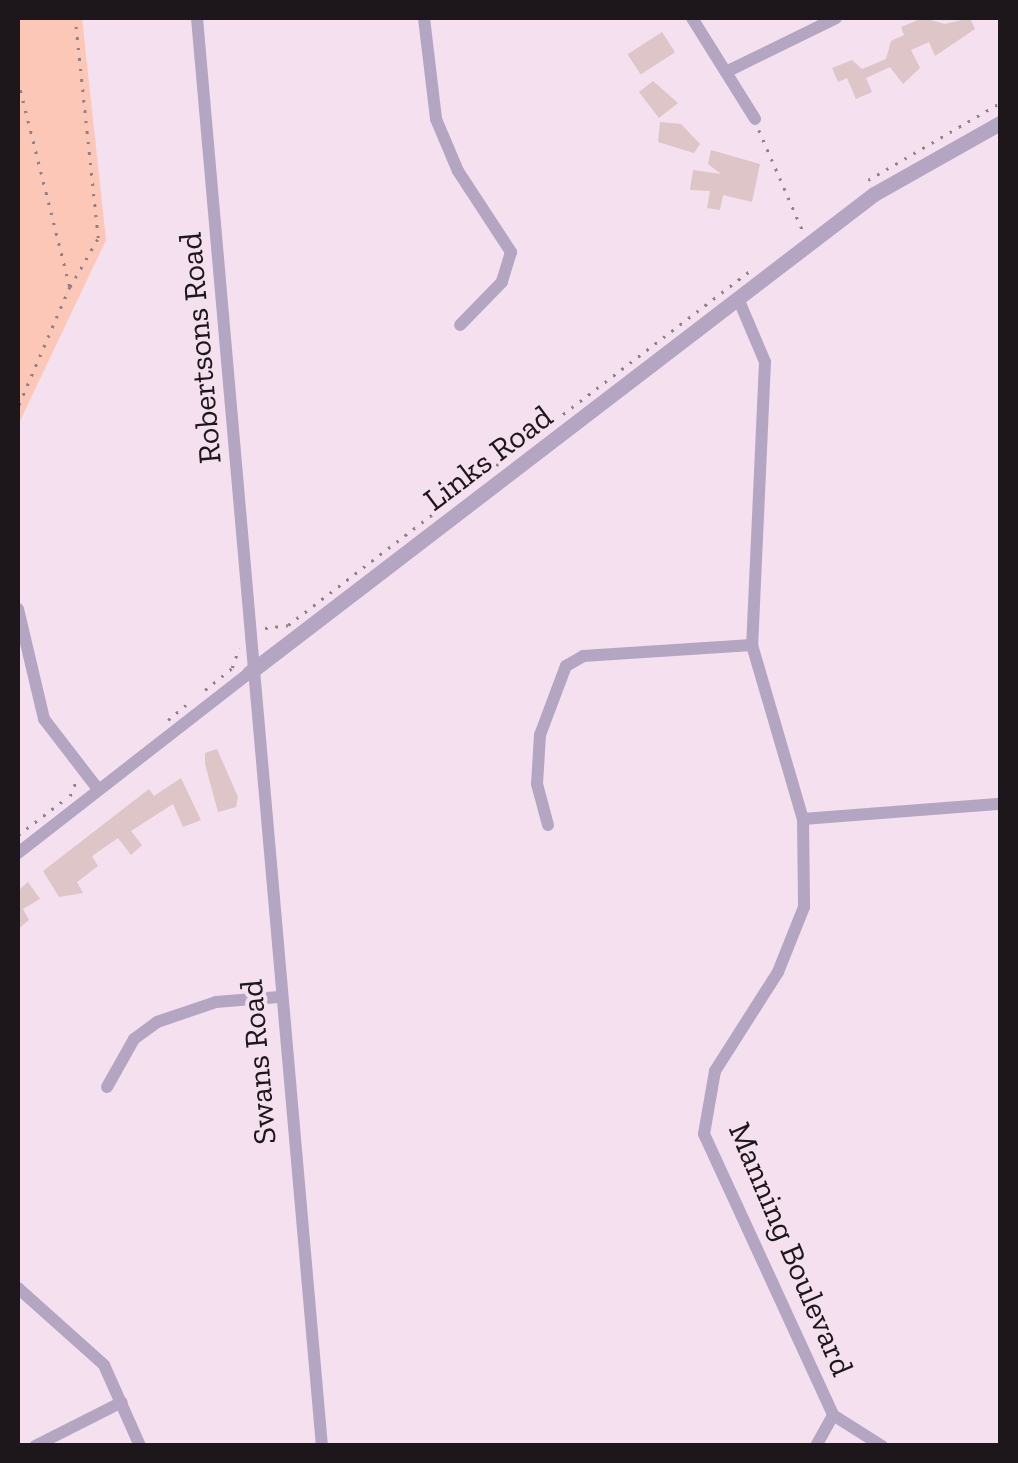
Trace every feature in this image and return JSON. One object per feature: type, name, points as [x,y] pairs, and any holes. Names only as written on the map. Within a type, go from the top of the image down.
[{"type":"street","name":"Robertsons Road","points":[[197,18],[254,637],[248,673]]},
{"type":"street","points":[[424,18],[436,119],[458,171],[511,252],[502,282],[460,325]]},
{"type":"street","points":[[692,18],[730,70],[755,119]]},
{"type":"street","points":[[730,70],[836,18]]},
{"type":"street","name":"Links Road","points":[[18,853],[248,673],[740,303],[874,194],[1000,122]]},
{"type":"street","name":"Manning Boulevard","points":[[740,303],[765,362],[752,645],[803,819],[804,908],[778,972],[715,1071],[704,1134],[834,1415],[882,1446]]},
{"type":"street","points":[[18,613],[40,710],[98,789]]},
{"type":"street","points":[[548,825],[537,784],[540,735],[566,666],[583,656],[752,645]]},
{"type":"street","name":"Swans Road","points":[[248,673],[322,1446]]},
{"type":"street","points":[[803,819],[1000,804]]},
{"type":"street","points":[[106,1087],[134,1039],[157,1022],[216,1002],[280,997]]},
{"type":"street","points":[[18,1288],[104,1365],[140,1446]]},
{"type":"street","points":[[35,1446],[122,1402]]},
{"type":"street","points":[[816,1446],[834,1415]]},
{"type":"path","points":[[18,408],[70,287],[98,238],[74,18]]},
{"type":"path","points":[[18,80],[70,287]]},
{"type":"path","points":[[755,119],[803,231]]},
{"type":"path","points":[[166,722],[179,704],[232,668],[236,650],[254,637]]},
{"type":"path","points":[[18,835],[72,794],[85,773]]},
{"type":"shaded area","points":[[18,18],[82,18],[106,240],[18,425]]},
{"type":"building","points":[[923,18],[945,24],[970,18],[975,29],[935,56],[929,42],[911,50],[920,68],[903,84],[890,67],[866,78],[872,92],[856,99],[847,78],[838,82],[832,68],[852,60],[862,69],[886,59],[891,41],[904,35],[901,27]]},
{"type":"building","points":[[662,32],[675,52],[641,74],[628,54]]},
{"type":"building","points":[[653,81],[678,103],[659,118],[639,92]]},
{"type":"building","points":[[660,122],[681,124],[700,144],[694,153],[658,142]]},
{"type":"building","points":[[711,150],[760,164],[752,202],[723,195],[720,210],[707,208],[710,191],[690,190],[693,170],[721,174],[708,164]]},
{"type":"building","points":[[217,749],[238,797],[236,807],[218,812],[205,764],[205,753]]},
{"type":"building","points":[[181,778],[201,820],[183,827],[173,804],[131,831],[142,845],[131,855],[118,838],[92,856],[98,866],[77,882],[83,893],[59,897],[43,871],[149,789],[154,796]]},
{"type":"building","points":[[28,882],[40,899],[23,909],[29,920],[18,929],[18,891]]}]
